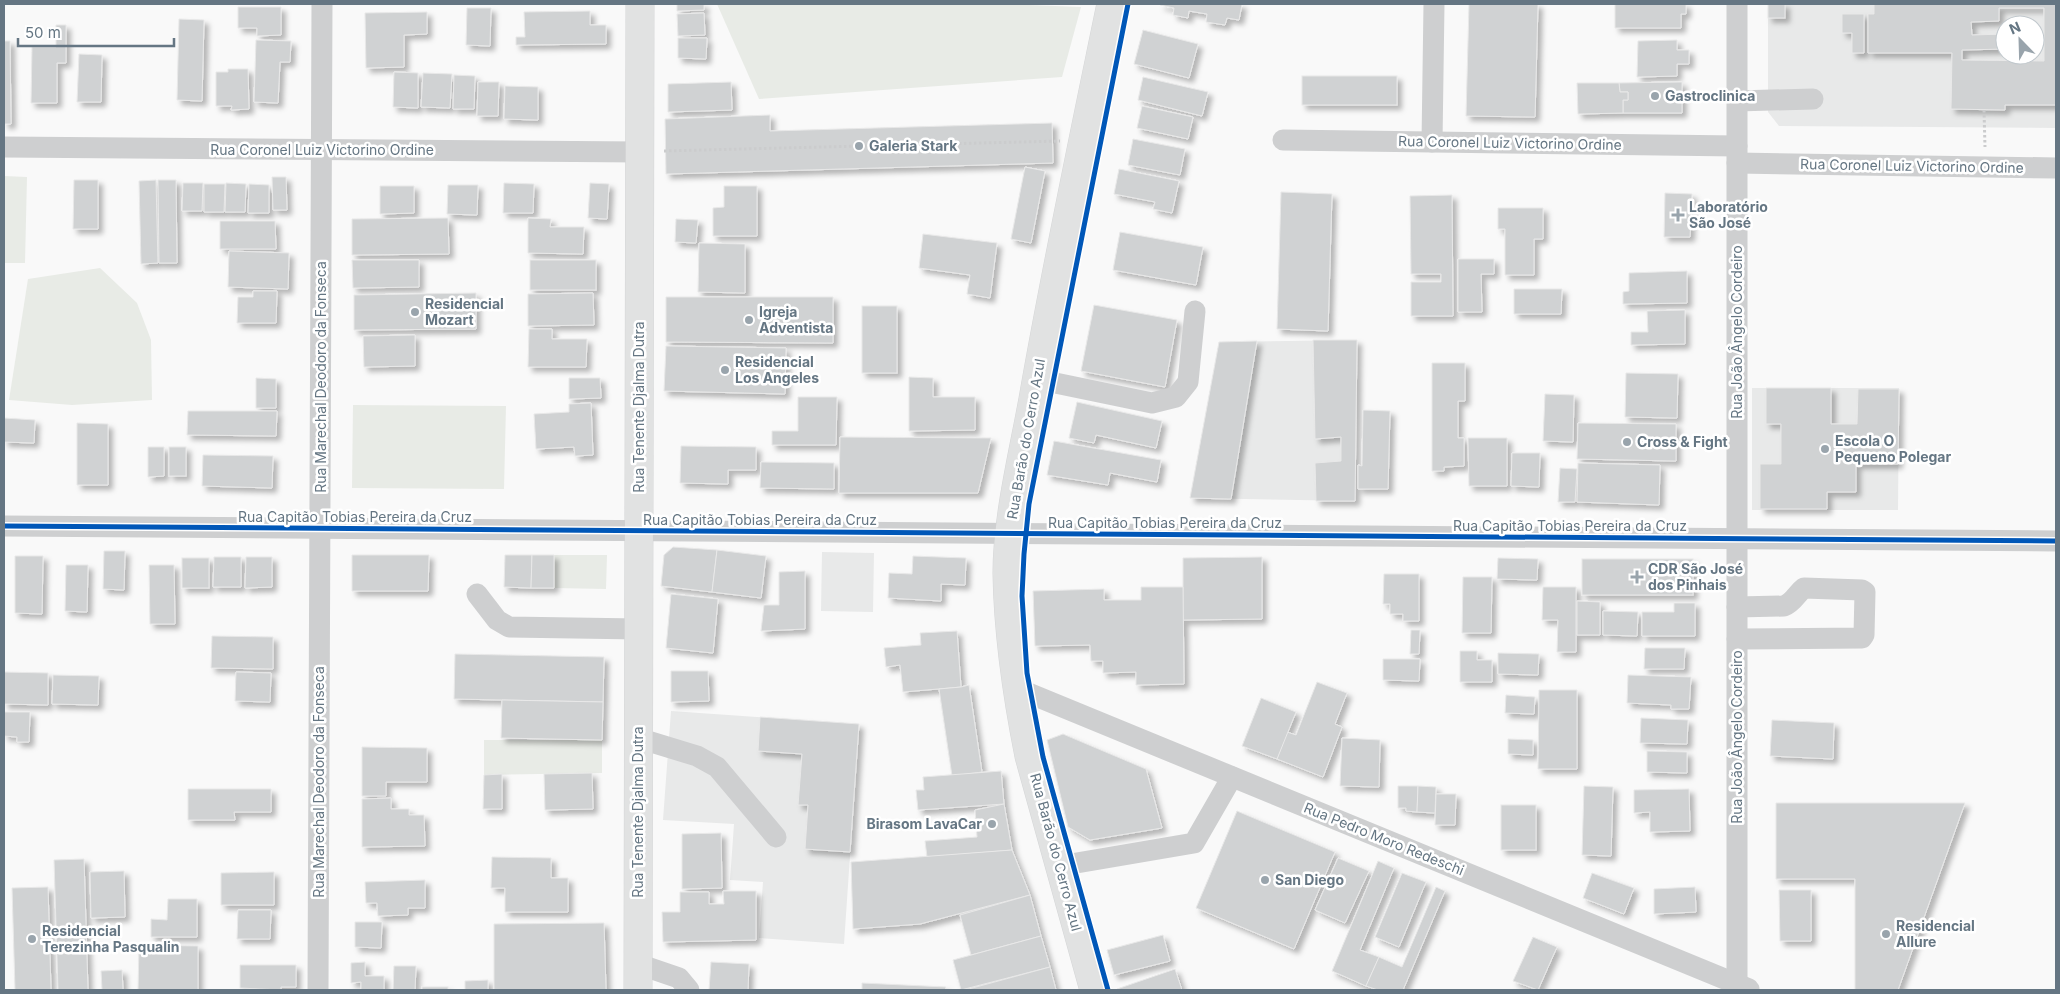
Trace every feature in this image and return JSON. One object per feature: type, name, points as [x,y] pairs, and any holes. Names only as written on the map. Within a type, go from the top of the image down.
[{"type":"main road","name":"Rua Tenente Djalma Dutra","points":[[638,990],[640,4]]},
{"type":"main road","name":"Rua Barão do Cerro Azul","points":[[1094,990],[1029,756],[1016,688],[1008,581],[1009,533],[1036,379],[1111,4]]},
{"type":"street","name":"Rua Marechal Deodoro da Fonseca","points":[[318,990],[322,4]]},
{"type":"street","points":[[1432,142],[1434,4]]},
{"type":"street","name":"Rua João Ângelo Cordeiro","points":[[1737,4],[1737,639],[1741,988]]},
{"type":"street","points":[[1737,101],[1813,98]]},
{"type":"street","name":"Rua Coronel Luiz Victorino Ordine","points":[[1283,140],[1432,142],[1986,167],[2056,168]]},
{"type":"street","name":"Rua Coronel Luiz Victorino Ordine","points":[[4,147],[640,152]]},
{"type":"street","points":[[1036,379],[1152,403],[1176,397],[1188,382],[1195,312]]},
{"type":"street","name":"Rua Capitão Tobias Pereira da Cruz","points":[[4,526],[2056,541]]},
{"type":"street","points":[[1737,607],[1784,606],[1791,603],[1798,592],[1804,588],[1862,590],[1865,592],[1864,635],[1862,638],[1737,639]]},
{"type":"street","points":[[477,594],[497,620],[509,627],[638,629]]},
{"type":"street","name":"Rua Pedro Moro Redeschi","points":[[1016,688],[1741,988]]},
{"type":"street","points":[[638,738],[697,756],[717,767],[776,837]]},
{"type":"street","points":[[1059,866],[1194,843],[1232,777]]},
{"type":"street","points":[[638,964],[679,978],[689,990]]},
{"type":"path","points":[[1984,110],[1986,167]]},
{"type":"path","points":[[640,152],[1083,141]]},
{"type":"shaded area","points":[[717,4],[1004,4],[1081,7],[1062,77],[759,99]]},
{"type":"shaded area","points":[[1768,4],[2056,4],[2056,128],[1779,126],[1768,112]]},
{"type":"shaded area","points":[[4,176],[27,177],[25,263],[4,263]]},
{"type":"shaded area","points":[[100,268],[137,303],[151,340],[152,400],[72,405],[9,400],[28,279]]},
{"type":"shaded area","points":[[1357,340],[1355,501],[1190,498],[1219,342]]},
{"type":"shaded area","name":"Escola O Pequeno Polegar","points":[[1752,388],[1899,388],[1898,510],[1752,510]]},
{"type":"shaded area","points":[[353,405],[506,406],[504,489],[352,488]]},
{"type":"shaded area","points":[[822,552],[874,553],[873,612],[821,611]]},
{"type":"shaded area","points":[[554,555],[607,555],[606,589],[554,588]]},
{"type":"shaded area","points":[[671,711],[859,724],[844,944],[759,938],[763,882],[730,880],[734,824],[663,820]]},
{"type":"shaded area","points":[[484,740],[602,740],[602,773],[484,775]]},
{"type":"building","points":[[677,4],[704,4],[704,10],[677,11]]},
{"type":"building","points":[[1160,4],[1242,4],[1239,20],[1227,18],[1225,25],[1206,22],[1207,14],[1189,11],[1188,18],[1173,15],[1174,8]]},
{"type":"building","points":[[1469,4],[1538,4],[1535,117],[1466,116]]},
{"type":"building","points":[[1615,4],[1686,4],[1686,14],[1681,14],[1681,28],[1615,28]]},
{"type":"building","points":[[1768,4],[1785,4],[1785,18],[1768,18]]},
{"type":"building","points":[[1874,4],[2056,4],[2056,105],[2005,105],[2005,110],[1951,109],[1952,53],[1868,53],[1868,14],[1874,14]]},
{"type":"building","points":[[238,7],[281,7],[281,35],[257,36],[257,28],[238,28]]},
{"type":"building","points":[[467,8],[491,8],[490,46],[466,45]]},
{"type":"building","points":[[590,11],[590,25],[606,25],[606,44],[516,45],[516,37],[525,37],[524,12]]},
{"type":"building","points":[[427,12],[427,34],[404,35],[404,67],[366,68],[365,13]]},
{"type":"building","points":[[704,13],[705,35],[678,36],[677,14]]},
{"type":"building","points":[[1842,14],[1864,14],[1864,53],[1852,53],[1852,33],[1842,33]]},
{"type":"building","points":[[179,19],[204,20],[202,101],[177,100]]},
{"type":"building","points":[[56,25],[66,25],[66,63],[57,63],[57,103],[31,103],[32,47],[56,47]]},
{"type":"building","points":[[1143,30],[1198,44],[1189,78],[1134,64]]},
{"type":"building","points":[[678,38],[707,38],[706,59],[678,58]]},
{"type":"building","points":[[256,40],[291,41],[290,62],[280,62],[278,103],[254,102]]},
{"type":"building","points":[[1677,40],[1677,50],[1689,50],[1689,64],[1677,64],[1677,76],[1637,77],[1638,41]]},
{"type":"building","points":[[4,41],[10,41],[11,124],[4,124]]},
{"type":"building","points":[[79,54],[102,55],[101,102],[77,102]]},
{"type":"building","points":[[228,69],[248,69],[249,109],[231,110],[232,106],[216,106],[216,72],[228,72]]},
{"type":"building","points":[[394,72],[418,73],[418,108],[393,107]]},
{"type":"building","points":[[423,73],[452,74],[450,108],[421,107]]},
{"type":"building","points":[[454,75],[475,76],[474,109],[453,109]]},
{"type":"building","points":[[1302,76],[1397,76],[1397,105],[1302,105]]},
{"type":"building","points":[[1143,77],[1208,92],[1202,116],[1138,100]]},
{"type":"building","points":[[478,82],[499,82],[498,116],[477,116]]},
{"type":"building","points":[[731,82],[732,110],[668,112],[668,84]]},
{"type":"building","name":"Gastroclinica","points":[[1682,82],[1682,113],[1623,113],[1623,100],[1628,100],[1628,92],[1620,92],[1619,83]]},
{"type":"building","points":[[1577,83],[1619,83],[1620,92],[1628,92],[1628,100],[1623,100],[1623,113],[1578,114]]},
{"type":"building","points":[[505,86],[538,87],[538,120],[504,119]]},
{"type":"building","points":[[1142,106],[1193,117],[1188,139],[1137,128]]},
{"type":"building","name":"Galeria Stark","points":[[770,115],[770,131],[1052,123],[1053,163],[666,174],[665,119]]},
{"type":"building","points":[[1133,139],[1185,149],[1180,175],[1128,165]]},
{"type":"building","points":[[1025,167],[1045,171],[1031,243],[1011,239]]},
{"type":"building","points":[[1119,169],[1179,181],[1172,213],[1153,209],[1155,202],[1114,194]]},
{"type":"building","points":[[272,177],[286,177],[287,210],[273,210]]},
{"type":"building","points":[[74,180],[98,180],[98,229],[73,229]]},
{"type":"building","points":[[156,180],[158,263],[141,264],[139,181]]},
{"type":"building","points":[[158,180],[176,180],[177,263],[159,263]]},
{"type":"building","points":[[183,183],[203,183],[202,211],[182,211]]},
{"type":"building","points":[[226,183],[246,184],[245,212],[225,212]]},
{"type":"building","points":[[504,183],[534,184],[533,213],[503,213]]},
{"type":"building","points":[[590,183],[609,184],[607,219],[588,218]]},
{"type":"building","points":[[204,184],[225,184],[224,212],[204,212]]},
{"type":"building","points":[[249,184],[269,185],[269,213],[248,213]]},
{"type":"building","points":[[448,185],[478,185],[477,215],[447,214]]},
{"type":"building","points":[[380,186],[414,186],[414,213],[380,214]]},
{"type":"building","points":[[724,186],[757,186],[757,236],[713,236],[713,208],[724,207]]},
{"type":"building","points":[[1281,192],[1332,194],[1328,331],[1277,329]]},
{"type":"building","name":"Laboratório São José","points":[[1665,193],[1692,194],[1690,237],[1664,237]]},
{"type":"building","points":[[1452,195],[1453,316],[1411,316],[1411,282],[1441,282],[1441,274],[1411,274],[1410,196]]},
{"type":"building","points":[[1498,208],[1543,208],[1543,239],[1534,239],[1534,275],[1505,275],[1505,229],[1498,229]]},
{"type":"building","points":[[448,218],[449,254],[352,255],[352,219]]},
{"type":"building","points":[[528,218],[551,219],[550,227],[584,227],[583,254],[528,253]]},
{"type":"building","points":[[676,219],[698,220],[696,243],[675,242]]},
{"type":"building","points":[[220,221],[275,221],[276,249],[220,249]]},
{"type":"building","points":[[1120,232],[1203,247],[1196,285],[1113,270]]},
{"type":"building","points":[[923,234],[997,243],[990,298],[967,294],[970,275],[919,268]]},
{"type":"building","points":[[699,243],[745,244],[745,293],[698,292]]},
{"type":"building","points":[[229,251],[289,253],[288,289],[228,287]]},
{"type":"building","points":[[1458,259],[1494,259],[1494,274],[1481,274],[1482,312],[1458,312]]},
{"type":"building","points":[[352,260],[419,260],[419,287],[353,288]]},
{"type":"building","points":[[530,260],[596,260],[596,290],[530,290]]},
{"type":"building","points":[[1687,271],[1687,303],[1623,304],[1623,292],[1629,291],[1629,273]]},
{"type":"building","points":[[1514,289],[1562,289],[1561,314],[1514,314]]},
{"type":"building","points":[[253,291],[277,291],[276,323],[237,323],[238,297],[253,297]]},
{"type":"building","name":"Residencial Mozart","points":[[476,293],[476,329],[354,330],[354,295]]},
{"type":"building","points":[[593,293],[594,325],[528,326],[528,294]]},
{"type":"building","name":"Igreja Adventista","points":[[666,297],[833,297],[833,343],[666,342]]},
{"type":"building","points":[[1094,305],[1177,320],[1165,387],[1081,371]]},
{"type":"building","points":[[862,306],[897,306],[897,373],[862,373]]},
{"type":"building","points":[[1685,310],[1685,344],[1631,345],[1631,332],[1648,332],[1647,311]]},
{"type":"building","points":[[529,329],[552,329],[552,339],[587,339],[586,367],[528,367]]},
{"type":"building","points":[[415,335],[415,366],[364,367],[363,336]]},
{"type":"building","points":[[1313,340],[1357,340],[1355,501],[1316,501],[1315,463],[1341,461],[1341,437],[1315,439]]},
{"type":"building","points":[[1257,341],[1231,499],[1190,498],[1219,342]]},
{"type":"building","name":"Residencial Los Angeles","points":[[666,346],[786,348],[785,394],[664,391]]},
{"type":"building","points":[[1432,363],[1465,363],[1465,401],[1458,401],[1458,438],[1464,438],[1464,466],[1444,467],[1444,471],[1432,471]]},
{"type":"building","points":[[1626,373],[1678,374],[1677,418],[1625,417]]},
{"type":"building","points":[[909,377],[933,378],[933,397],[975,397],[975,430],[909,431]]},
{"type":"building","points":[[256,378],[276,379],[276,408],[256,408]]},
{"type":"building","points":[[569,378],[600,378],[601,398],[569,399]]},
{"type":"building","name":"Escola O Pequeno Polegar","points":[[1766,388],[1831,388],[1831,424],[1857,424],[1858,389],[1899,389],[1898,464],[1856,464],[1856,492],[1827,492],[1827,509],[1760,509],[1760,464],[1781,464],[1781,424],[1766,424]]},
{"type":"building","points":[[1545,394],[1574,395],[1573,442],[1543,441]]},
{"type":"building","points":[[798,397],[837,397],[836,445],[772,445],[772,431],[798,431]]},
{"type":"building","points":[[1077,402],[1162,421],[1156,448],[1096,435],[1094,443],[1069,438]]},
{"type":"building","points":[[591,403],[593,455],[575,456],[574,447],[536,449],[534,414],[569,412],[569,404]]},
{"type":"building","points":[[1363,410],[1390,411],[1388,489],[1358,489],[1358,465],[1362,466]]},
{"type":"building","points":[[188,411],[277,411],[276,436],[187,435]]},
{"type":"building","points":[[4,418],[35,420],[34,443],[4,442]]},
{"type":"building","points":[[77,423],[108,424],[108,485],[77,485]]},
{"type":"building","name":"Cross & Fight","points":[[1578,423],[1676,424],[1676,461],[1577,459]]},
{"type":"building","points":[[840,437],[991,438],[978,493],[839,493]]},
{"type":"building","points":[[1468,438],[1507,438],[1507,486],[1469,486]]},
{"type":"building","points":[[1054,441],[1161,460],[1157,482],[1110,473],[1108,485],[1047,475]]},
{"type":"building","points":[[681,446],[756,447],[756,470],[728,470],[728,484],[680,483]]},
{"type":"building","points":[[148,447],[164,447],[164,476],[148,477]]},
{"type":"building","points":[[169,447],[186,447],[186,476],[169,476]]},
{"type":"building","points":[[1512,453],[1540,453],[1539,487],[1511,486]]},
{"type":"building","points":[[203,455],[273,456],[272,488],[202,486]]},
{"type":"building","points":[[761,462],[834,463],[834,489],[760,488]]},
{"type":"building","points":[[1578,463],[1660,465],[1659,505],[1577,502]]},
{"type":"building","points":[[1560,468],[1577,469],[1575,502],[1558,502]]},
{"type":"building","points":[[673,547],[717,550],[712,592],[661,586],[664,555]]},
{"type":"building","points":[[717,550],[766,556],[761,598],[712,592]]},
{"type":"building","points":[[104,551],[125,551],[124,590],[103,589]]},
{"type":"building","points":[[352,555],[429,555],[428,591],[352,591]]},
{"type":"building","points":[[505,555],[532,555],[531,588],[504,587]]},
{"type":"building","points":[[532,555],[554,555],[554,588],[531,588]]},
{"type":"building","points":[[15,556],[43,556],[42,614],[15,613]]},
{"type":"building","points":[[913,556],[966,558],[965,585],[941,584],[941,601],[888,598],[889,573],[912,574]]},
{"type":"building","points":[[214,557],[241,557],[241,587],[213,587]]},
{"type":"building","points":[[246,557],[272,557],[272,587],[245,588]]},
{"type":"building","points":[[1262,557],[1262,619],[1183,620],[1183,558]]},
{"type":"building","points":[[182,558],[209,558],[209,588],[182,588]]},
{"type":"building","points":[[1498,558],[1538,559],[1537,580],[1497,579]]},
{"type":"building","name":"CDR São José dos Pinhais","points":[[1582,559],[1693,559],[1693,595],[1582,595]]},
{"type":"building","points":[[66,565],[88,565],[87,612],[65,611]]},
{"type":"building","points":[[149,565],[174,565],[175,624],[150,624]]},
{"type":"building","points":[[805,571],[805,629],[761,631],[764,605],[779,605],[779,572]]},
{"type":"building","points":[[1384,574],[1419,574],[1419,621],[1403,621],[1403,614],[1390,614],[1390,604],[1383,604]]},
{"type":"building","points":[[1463,577],[1492,577],[1491,633],[1462,633]]},
{"type":"building","points":[[1141,587],[1183,587],[1184,684],[1136,685],[1136,672],[1103,673],[1103,661],[1091,661],[1090,645],[1035,646],[1033,591],[1104,589],[1104,600],[1141,600]]},
{"type":"building","points":[[1543,587],[1576,587],[1576,652],[1557,652],[1558,620],[1542,620]]},
{"type":"building","points":[[671,594],[718,599],[713,653],[666,648]]},
{"type":"building","points":[[1577,601],[1600,602],[1600,635],[1577,635]]},
{"type":"building","points":[[1674,603],[1695,603],[1695,636],[1642,636],[1642,612],[1674,612]]},
{"type":"building","points":[[1603,611],[1638,612],[1637,636],[1603,635]]},
{"type":"building","points":[[1411,630],[1420,630],[1419,654],[1410,654]]},
{"type":"building","points":[[957,631],[961,687],[903,692],[900,665],[886,667],[884,648],[921,645],[920,633]]},
{"type":"building","points":[[212,636],[273,637],[273,669],[211,668]]},
{"type":"building","points":[[1645,648],[1685,648],[1684,669],[1644,669]]},
{"type":"building","points":[[1460,651],[1477,651],[1477,660],[1492,660],[1492,682],[1460,682]]},
{"type":"building","points":[[1498,653],[1539,654],[1538,675],[1498,674]]},
{"type":"building","points":[[455,654],[604,657],[603,702],[454,699]]},
{"type":"building","points":[[1383,659],[1420,659],[1419,681],[1383,680]]},
{"type":"building","points":[[671,671],[708,671],[709,701],[671,702]]},
{"type":"building","points":[[4,672],[48,673],[48,705],[4,704]]},
{"type":"building","points":[[236,672],[271,673],[270,702],[235,701]]},
{"type":"building","points":[[53,675],[99,676],[98,705],[52,704]]},
{"type":"building","points":[[1628,675],[1691,677],[1689,709],[1671,709],[1671,705],[1627,703]]},
{"type":"building","points":[[1317,682],[1347,693],[1335,724],[1342,727],[1323,777],[1277,759],[1287,732],[1296,735]]},
{"type":"building","points":[[969,685],[982,772],[952,776],[939,689]]},
{"type":"building","points":[[1539,690],[1577,690],[1577,769],[1538,769]]},
{"type":"building","points":[[1506,695],[1535,697],[1534,714],[1505,713]]},
{"type":"building","points":[[1261,698],[1296,712],[1277,759],[1242,746]]},
{"type":"building","points":[[502,700],[603,702],[602,740],[501,738]]},
{"type":"building","points":[[4,712],[30,712],[29,742],[17,742],[17,737],[4,736]]},
{"type":"building","points":[[760,717],[859,724],[850,852],[805,849],[808,805],[798,805],[802,754],[758,751]]},
{"type":"building","points":[[1641,718],[1688,720],[1687,744],[1640,743]]},
{"type":"building","points":[[1772,720],[1834,723],[1833,759],[1770,756]]},
{"type":"building","points":[[1063,734],[1146,769],[1162,828],[1090,840],[1068,827],[1047,740]]},
{"type":"building","points":[[1342,738],[1380,740],[1379,787],[1340,786]]},
{"type":"building","points":[[1508,739],[1533,740],[1533,755],[1508,754]]},
{"type":"building","points":[[362,747],[427,748],[427,782],[386,782],[386,796],[362,796]]},
{"type":"building","points":[[1647,751],[1687,752],[1687,773],[1647,772]]},
{"type":"building","points":[[1001,771],[1004,804],[918,810],[916,790],[924,790],[923,777]]},
{"type":"building","points":[[592,773],[593,809],[545,810],[544,774]]},
{"type":"building","points":[[502,774],[502,809],[483,809],[484,775]]},
{"type":"building","points":[[1398,786],[1418,786],[1417,812],[1406,811],[1406,808],[1398,808]]},
{"type":"building","points":[[1418,786],[1436,787],[1435,813],[1417,812]]},
{"type":"building","points":[[1584,786],[1613,787],[1611,856],[1582,855]]},
{"type":"building","points":[[188,789],[271,789],[271,812],[234,812],[235,820],[188,820]]},
{"type":"building","points":[[1689,789],[1690,831],[1650,832],[1650,812],[1634,813],[1634,790]]},
{"type":"building","points":[[1436,794],[1456,794],[1455,825],[1435,825]]},
{"type":"building","points":[[391,798],[391,809],[409,809],[409,815],[424,815],[425,846],[362,847],[362,799]]},
{"type":"building","name":"Residencial Allure","points":[[1776,803],[1965,803],[1898,990],[1855,990],[1855,879],[1776,879]]},
{"type":"building","name":"Birasom LavaCar","points":[[1004,804],[1012,850],[927,857],[925,841],[977,837],[975,810]]},
{"type":"building","points":[[1501,805],[1536,805],[1536,850],[1501,850]]},
{"type":"building","name":"San Diego","points":[[1237,811],[1335,852],[1294,949],[1196,908]]},
{"type":"building","points":[[721,833],[722,888],[682,889],[682,834]]},
{"type":"building","points":[[1012,850],[1030,895],[920,924],[853,929],[851,862]]},
{"type":"building","points":[[492,857],[551,858],[551,878],[568,878],[568,912],[505,912],[505,888],[491,888]]},
{"type":"building","points":[[1338,858],[1369,871],[1345,923],[1315,910]]},
{"type":"building","points":[[84,859],[88,990],[58,990],[54,860]]},
{"type":"building","points":[[1378,861],[1394,868],[1360,950],[1379,957],[1366,986],[1332,971]]},
{"type":"building","points":[[124,871],[125,917],[91,918],[90,872]]},
{"type":"building","points":[[274,872],[274,905],[221,905],[221,873]]},
{"type":"building","points":[[1402,873],[1426,882],[1399,947],[1375,937]]},
{"type":"building","points":[[1592,873],[1634,888],[1624,914],[1583,898]]},
{"type":"building","points":[[425,880],[425,908],[408,908],[408,915],[378,916],[377,903],[366,903],[365,882]]},
{"type":"building","name":"Residencial Terezinha Pasqualin","points":[[48,887],[51,990],[15,990],[12,888]]},
{"type":"building","points":[[1436,887],[1445,891],[1403,990],[1378,990],[1366,986],[1379,957],[1402,967]]},
{"type":"building","points":[[1695,887],[1696,912],[1654,914],[1654,889]]},
{"type":"building","points":[[1779,890],[1811,890],[1811,941],[1780,941]]},
{"type":"building","points":[[723,891],[756,891],[756,940],[663,942],[662,912],[680,912],[680,892],[709,892],[709,904],[724,904]]},
{"type":"building","points":[[1030,895],[1041,936],[971,955],[960,915]]},
{"type":"building","points":[[168,899],[197,899],[197,937],[151,937],[151,919],[167,920]]},
{"type":"building","points":[[238,910],[271,910],[270,939],[237,939]]},
{"type":"building","points":[[355,922],[382,922],[381,948],[355,947]]},
{"type":"building","points":[[604,923],[606,990],[494,990],[494,924]]},
{"type":"building","points":[[1163,935],[1170,961],[1114,975],[1107,950]]},
{"type":"building","points":[[1041,936],[1050,967],[961,990],[953,960]]},
{"type":"building","points":[[1533,937],[1557,947],[1538,990],[1513,981]]},
{"type":"building","points":[[139,945],[198,946],[198,990],[138,990]]},
{"type":"building","points":[[365,962],[365,976],[384,976],[384,990],[361,990],[361,982],[351,983],[351,963]]},
{"type":"building","points":[[711,962],[749,964],[748,990],[709,990]]},
{"type":"building","points":[[240,965],[296,965],[296,987],[281,987],[281,990],[240,988]]},
{"type":"building","points":[[394,966],[416,966],[415,990],[393,990]]},
{"type":"building","points":[[1050,967],[1056,990],[965,990]]},
{"type":"building","points":[[1175,969],[1182,990],[1117,990],[1117,989]]},
{"type":"building","points":[[122,970],[123,990],[102,990],[101,971]]},
{"type":"building","points":[[488,980],[488,990],[465,990],[465,981]]},
{"type":"building","points":[[862,983],[946,987],[945,990],[862,990]]},
{"type":"building","points":[[422,987],[448,987],[448,990],[422,990]]},
{"type":"cycle path","points":[[1108,990],[1043,757],[1027,673],[1022,596],[1029,504],[1128,4]]},
{"type":"cycle path","points":[[4,526],[2056,541]]},
{"type":"place","name":"Gastroclinica","points":[[1655,96]]},
{"type":"place","name":"Galeria Stark","points":[[859,146]]},
{"type":"place","name":"Laboratório São José","points":[[1678,215]]},
{"type":"place","name":"Residencial Mozart","points":[[415,312]]},
{"type":"place","name":"Igreja Adventista","points":[[749,320]]},
{"type":"place","name":"Residencial Los Angeles","points":[[725,370]]},
{"type":"place","name":"Cross & Fight","points":[[1627,442]]},
{"type":"place","name":"Escola O Pequeno Polegar","points":[[1825,449]]},
{"type":"place","name":"CDR São José dos Pinhais","points":[[1637,577]]},
{"type":"place","name":"Birasom LavaCar","points":[[992,824]]},
{"type":"place","name":"San Diego","points":[[1265,880]]},
{"type":"place","name":"Residencial Allure","points":[[1886,934]]},
{"type":"place","name":"Residencial Terezinha Pasqualin","points":[[32,939]]}]
